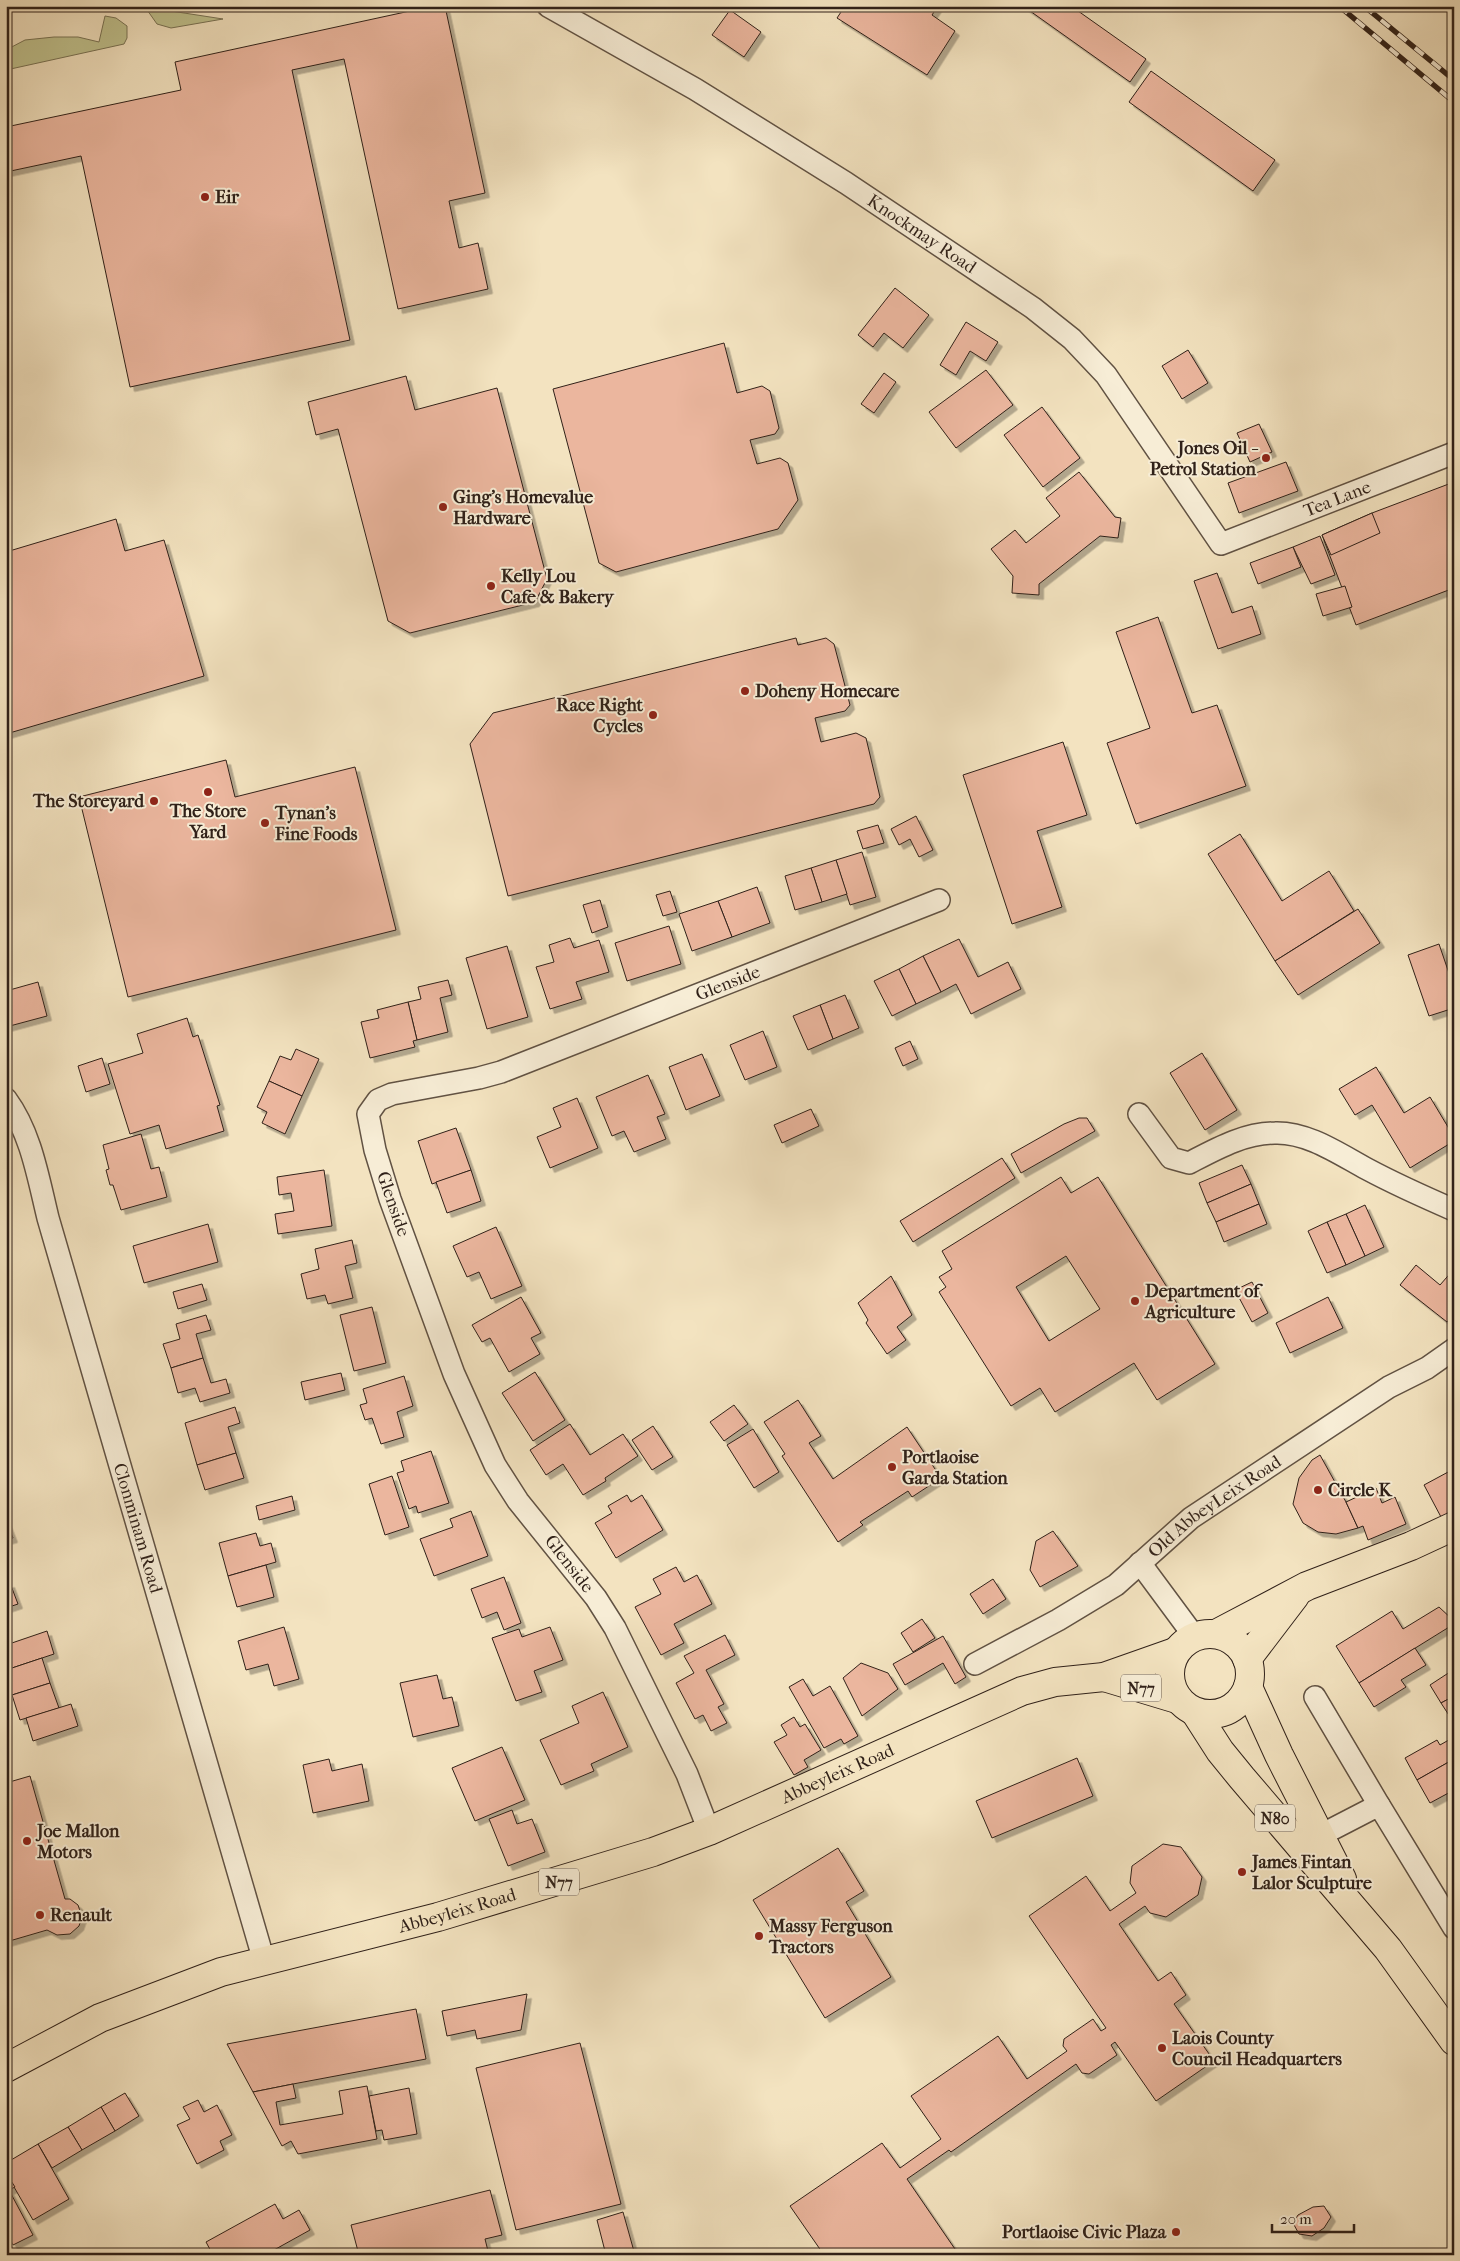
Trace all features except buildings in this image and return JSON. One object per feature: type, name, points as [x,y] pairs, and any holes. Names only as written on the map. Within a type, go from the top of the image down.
[{"type":"main road","points":[[1195,1641],[1301,1589],[1411,1546],[1454,1526]]},
{"type":"main road","points":[[1195,1641],[1234,1643],[1247,1659],[1301,1589]]},
{"type":"main road","name":"N77","points":[[1104,1677],[1195,1641]]},
{"type":"main road","name":"N80","points":[[1195,1641],[1170,1665],[1169,1676],[1172,1688],[1242,1778],[1388,1949],[1454,2041]]},
{"type":"main road","name":"N80","points":[[1247,1659],[1250,1677],[1248,1687],[1319,1836],[1363,1919]]},
{"type":"main road","name":"Abbeyleix Road","points":[[6,2068],[100,2018],[221,1972],[447,1915],[594,1871],[709,1831],[1022,1690],[1055,1682],[1104,1677]]},
{"type":"main road","name":"N77","points":[[1104,1677],[1186,1706]]},
{"type":"main road","points":[[1186,1706],[1208,1715],[1221,1713],[1233,1708],[1242,1698],[1248,1687]]},
{"type":"street","name":"Knockmay Road","points":[[548,6],[695,89],[838,178],[1033,308],[1072,339],[1106,375],[1221,544]]},
{"type":"street","name":"Tea Lane","points":[[1221,544],[1454,453]]},
{"type":"street","name":"Glenside","points":[[709,1831],[679,1757],[615,1628],[596,1598],[518,1501],[494,1465],[454,1374],[390,1199],[375,1150],[368,1114],[378,1100],[392,1094],[479,1078],[501,1072],[939,900]]},
{"type":"street","name":"Clonminam Road","points":[[6,1098],[15,1112],[32,1155],[48,1218],[264,1961]]},
{"type":"street","points":[[1139,1114],[1171,1158],[1189,1163],[1250,1136],[1274,1132],[1293,1134],[1337,1152],[1418,1194],[1454,1210]]},
{"type":"street","name":"Old AbbeyLeix Road","points":[[975,1664],[1058,1620],[1108,1590],[1191,1518],[1388,1387],[1427,1368],[1454,1349]]},
{"type":"street","points":[[1140,1563],[1195,1641]]},
{"type":"street","points":[[1315,1697],[1454,1928]]},
{"type":"street","points":[[1319,1836],[1379,1805]]},
{"type":"green space","points":[[145,7],[223,19],[171,28],[157,24]]},
{"type":"green space","points":[[105,16],[116,18],[127,26],[127,38],[124,44],[6,70],[6,50],[25,40],[78,37],[99,42]]},
{"type":"railway","points":[[1339,6],[1454,102]]},
{"type":"railway","points":[[1364,6],[1454,80]]},
{"type":"place","name":"Eir","points":[[205,197]]},
{"type":"place","name":"Jones Oil - Petrol Station","points":[[1266,458]]},
{"type":"place","name":"Ging's Homevalue Hardware","points":[[443,507]]},
{"type":"place","name":"Kelly Lou Cafe & Bakery","points":[[491,586]]},
{"type":"place","name":"Doheny Homecare","points":[[745,691]]},
{"type":"place","name":"Race Right Cycles","points":[[653,715]]},
{"type":"place","name":"The Store Yard","points":[[208,792]]},
{"type":"place","name":"The Storeyard","points":[[154,801]]},
{"type":"place","name":"Tynan's Fine Foods","points":[[265,823]]},
{"type":"place","name":"Department of Agriculture","points":[[1135,1301]]},
{"type":"place","name":"Portlaoise Garda Station","points":[[892,1467]]},
{"type":"place","name":"Circle K","points":[[1318,1490]]},
{"type":"place","name":"Joe Mallon Motors","points":[[27,1841]]},
{"type":"place","name":"James Fintan Lalor Sculpture","points":[[1242,1872]]},
{"type":"place","name":"Renault","points":[[40,1915]]},
{"type":"place","name":"Massy Ferguson Tractors","points":[[759,1936]]},
{"type":"place","name":"Laois County Council Headquarters","points":[[1162,2048]]},
{"type":"place","name":"Portlaoise Civic Plaza","points":[[1176,2232]]}]
